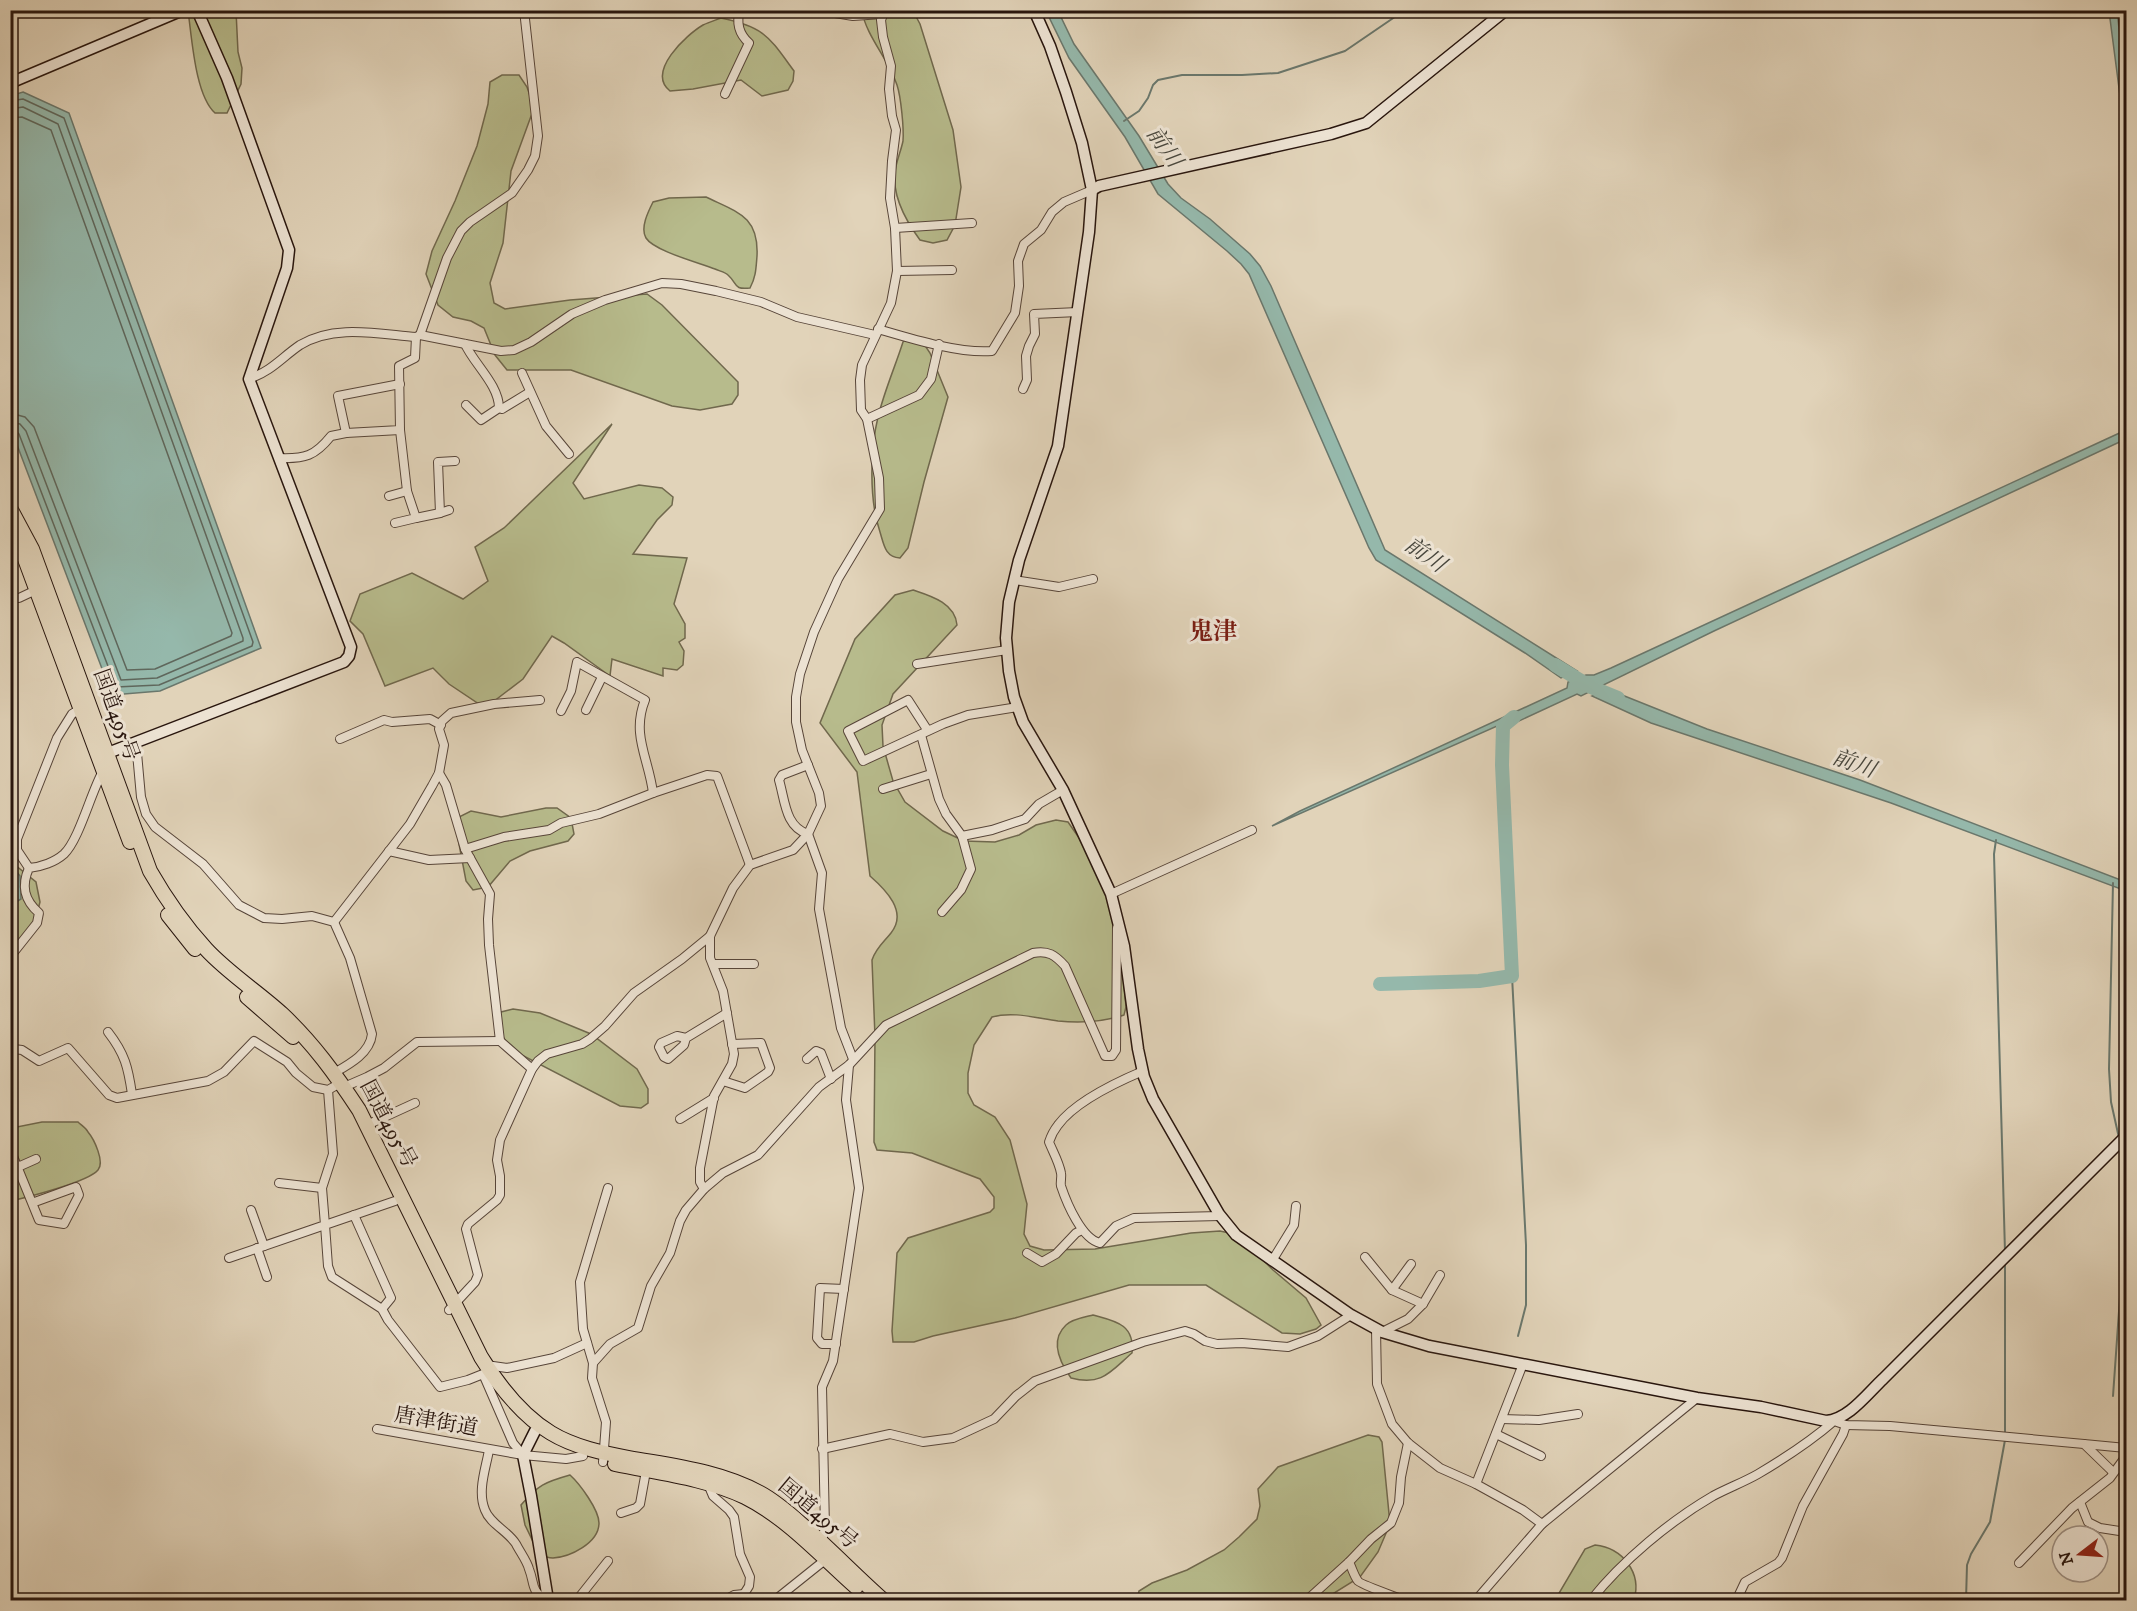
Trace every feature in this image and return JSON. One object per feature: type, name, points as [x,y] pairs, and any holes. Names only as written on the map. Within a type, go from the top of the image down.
[{"type":"highway","name":"国道495号","points":[[10,508],[32,549],[102,755],[103,771],[145,880],[165,911],[200,955],[313,1057],[367,1125],[494,1391],[511,1411],[535,1431],[582,1456],[700,1470],[730,1479],[761,1493],[786,1511],[883,1600]]},
{"type":"highway","name":"国道495号","points":[[10,529],[22,551],[80,709],[102,755],[150,871],[165,896],[207,950],[282,1015],[318,1052],[453,1307]]},
{"type":"highway","name":"国道495号","points":[[485,1370],[535,1422],[553,1434],[603,1457],[646,1471],[708,1484],[745,1497],[767,1510],[871,1600]]},
{"type":"street","points":[[10,83],[183,10]]},
{"type":"street","points":[[102,755],[344,662],[349,656],[351,647],[249,379],[287,268],[289,250],[226,78],[197,10]]},
{"type":"street","points":[[416,518],[407,491],[400,429],[399,366],[415,358],[418,336],[447,258],[461,231],[470,222],[512,193],[535,156],[538,136],[524,10]]},
{"type":"street","points":[[725,94],[749,43],[739,28],[740,10]]},
{"type":"street","points":[[704,1189],[700,1182],[700,1168],[714,1098],[732,1064],[734,1054],[723,991],[709,951],[710,936],[733,888],[750,865],[793,850],[808,834],[821,806],[819,793],[802,750],[796,722],[796,697],[800,674],[814,632],[838,579],[880,509],[879,478],[867,418],[861,410],[860,380],[862,365],[891,303],[897,271],[895,228],[890,198],[896,129],[892,116],[891,66],[883,38],[881,20],[884,12],[853,16],[817,10]]},
{"type":"street","points":[[1034,10],[1050,46],[1072,112],[1087,161],[1092,190],[1089,232],[1058,446],[1019,560],[1009,602],[1007,650],[1009,671],[1018,707],[1029,733],[1063,790],[1111,894],[1124,945],[1138,1048],[1153,1099],[1220,1216],[1236,1235],[1351,1315],[1379,1330],[1429,1346],[1697,1398],[1761,1407],[1846,1425],[1890,1426],[2127,1448]]},
{"type":"street","points":[[249,379],[266,373],[298,346],[312,339],[337,332],[418,336],[501,351],[514,350],[531,342],[572,314],[605,300],[662,283],[681,284],[739,296],[761,302],[797,317],[982,352],[992,351],[1015,312],[1018,261],[1024,244],[1041,230],[1052,212],[1064,202],[1092,190],[1144,176],[1331,134],[1366,123],[1506,10]]},
{"type":"street","points":[[2124,10],[2127,33]]},
{"type":"street","points":[[895,228],[972,223]]},
{"type":"street","points":[[897,271],[952,270]]},
{"type":"street","points":[[1023,389],[1027,381],[1026,356],[1035,334],[1035,314],[1078,312]]},
{"type":"street","points":[[465,344],[499,400],[499,408]]},
{"type":"street","points":[[867,418],[919,395],[932,379],[939,344]]},
{"type":"street","points":[[522,373],[546,426],[569,454]]},
{"type":"street","points":[[346,433],[338,396],[400,384]]},
{"type":"street","points":[[466,405],[481,420],[530,392]]},
{"type":"street","points":[[279,458],[296,459],[319,451],[330,436],[400,429]]},
{"type":"street","points":[[395,523],[445,512],[438,462],[455,461]]},
{"type":"street","points":[[389,496],[407,491]]},
{"type":"street","points":[[1014,580],[1059,587],[1093,579]]},
{"type":"street","points":[[10,598],[19,598],[36,590]]},
{"type":"street","points":[[917,664],[1007,650]]},
{"type":"street","points":[[561,711],[571,691],[577,662],[645,700],[639,716],[641,744],[653,793]]},
{"type":"street","points":[[586,710],[602,677]]},
{"type":"street","points":[[334,922],[410,824],[439,773],[444,745],[439,729],[451,713],[494,704],[540,700]]},
{"type":"street","points":[[942,912],[961,890],[971,869],[962,836],[946,814],[931,774],[924,733],[908,700],[848,731],[863,761],[924,733],[968,715],[1018,707]]},
{"type":"street","points":[[10,957],[37,923],[39,913],[26,900],[24,887],[29,868],[17,850],[17,839],[57,738],[72,714],[80,709]]},
{"type":"street","points":[[340,739],[384,720],[392,722],[430,719],[441,725]]},
{"type":"street","points":[[136,742],[141,797],[146,814],[155,827],[203,864],[239,905],[264,918],[312,916],[334,922]]},
{"type":"street","points":[[808,765],[782,775],[779,780],[791,823],[801,832],[808,834]]},
{"type":"street","points":[[29,868],[49,863],[65,853],[73,841],[103,771]]},
{"type":"street","points":[[439,773],[446,785],[465,849],[490,894],[489,945],[500,1041]]},
{"type":"street","points":[[884,789],[931,774]]},
{"type":"street","points":[[465,849],[504,837],[549,830],[561,823],[599,814],[707,775],[717,776],[750,865]]},
{"type":"street","points":[[962,836],[992,830],[1025,819],[1039,804],[1063,790]]},
{"type":"street","points":[[1111,894],[1251,830]]},
{"type":"street","points":[[775,1600],[825,1560],[820,1541],[825,1528],[822,1387],[833,1361],[859,1188],[846,1100],[851,1062],[841,1028],[819,909],[822,873],[808,834]]},
{"type":"street","points":[[389,850],[429,860],[470,858]]},
{"type":"street","points":[[593,1363],[610,1344],[638,1328],[651,1286],[670,1253],[680,1221],[704,1189],[723,1173],[758,1155],[819,1087],[851,1062],[886,1025],[1002,966],[1041,951],[1056,957],[1065,966],[1105,1056],[1112,1056],[1116,1050],[1118,918]]},
{"type":"street","points":[[334,922],[350,958],[372,1034],[371,1042],[366,1050],[335,1084],[333,1154],[322,1188],[328,1266],[332,1277],[382,1309],[440,1387],[468,1380],[485,1370],[554,1358],[587,1343]]},
{"type":"street","points":[[453,1307],[475,1282],[478,1275],[466,1229],[468,1224],[500,1195],[497,1160],[500,1140],[532,1069],[546,1054],[582,1044],[590,1039],[634,993],[710,936]]},
{"type":"street","points":[[713,964],[754,964]]},
{"type":"street","points":[[686,1038],[727,1013]]},
{"type":"street","points":[[108,1032],[121,1048],[127,1064],[132,1094]]},
{"type":"street","points":[[10,1052],[14,1049],[22,1050],[39,1061],[68,1048],[109,1095],[117,1098],[208,1081],[224,1072],[254,1041],[287,1062],[313,1087],[368,1077],[396,1060],[417,1042],[500,1041],[532,1069]]},
{"type":"street","points":[[723,1082],[745,1088],[768,1072],[770,1068],[761,1043],[732,1044]]},
{"type":"street","points":[[807,1059],[816,1051],[821,1053],[831,1078]]},
{"type":"street","points":[[1143,1071],[1099,1093],[1068,1114],[1057,1126],[1049,1142],[1062,1174],[1061,1186],[1082,1230],[1095,1242],[1100,1243],[1116,1226],[1134,1218],[1220,1216]]},
{"type":"street","points":[[680,1119],[714,1098]]},
{"type":"street","points":[[367,1125],[415,1103]]},
{"type":"street","points":[[1591,1600],[1633,1555],[1666,1529],[1712,1497],[1758,1474],[1795,1451],[1844,1415],[2127,1136]]},
{"type":"street","points":[[10,1149],[18,1167],[32,1203],[39,1220],[64,1224],[79,1195],[76,1187],[32,1203]]},
{"type":"street","points":[[18,1167],[36,1160]]},
{"type":"street","points":[[279,1183],[322,1188]]},
{"type":"street","points":[[603,1457],[606,1422],[592,1378],[593,1363],[583,1329],[580,1282],[608,1188]]},
{"type":"street","points":[[229,1258],[395,1201]]},
{"type":"street","points":[[1272,1261],[1294,1225],[1296,1206]]},
{"type":"street","points":[[251,1209],[267,1277]]},
{"type":"street","points":[[354,1215],[391,1298],[382,1309]]},
{"type":"street","points":[[1027,1253],[1042,1262],[1056,1254],[1076,1233],[1082,1230]]},
{"type":"street","points":[[1365,1257],[1392,1290],[1423,1304]]},
{"type":"street","points":[[1392,1290],[1411,1264]]},
{"type":"street","points":[[1379,1330],[1408,1319],[1423,1304],[1440,1275]]},
{"type":"street","points":[[836,1344],[822,1344],[817,1338],[820,1288],[844,1289]]},
{"type":"street","points":[[822,1449],[890,1434],[923,1442],[953,1438],[994,1419],[1016,1396],[1035,1381],[1143,1342],[1185,1331],[1217,1344],[1242,1343],[1288,1347],[1318,1336],[1351,1315]]},
{"type":"street","points":[[1379,1330],[1377,1384],[1392,1424],[1408,1443],[1440,1468],[1476,1484],[1523,1510],[1542,1524]]},
{"type":"street","points":[[1476,1484],[1524,1364]]},
{"type":"street","points":[[485,1370],[513,1443],[523,1455],[547,1600],[538,1596],[533,1587],[529,1569],[516,1544],[485,1510],[482,1495],[489,1450]]},
{"type":"street","points":[[1476,1600],[1542,1524],[1697,1398]]},
{"type":"street","points":[[1502,1419],[1539,1420],[1578,1414]]},
{"type":"street","points":[[1737,1599],[1745,1582],[1778,1563],[1782,1558],[1803,1506],[1846,1425]]},
{"type":"street","name":"唐津街道","points":[[377,1429],[523,1455],[566,1459],[582,1456]]},
{"type":"street","points":[[523,1455],[535,1431]]},
{"type":"street","points":[[1496,1434],[1541,1456]]},
{"type":"street","points":[[1307,1600],[1391,1523],[1399,1503],[1401,1477],[1408,1443]]},
{"type":"street","points":[[2084,1444],[2113,1472]]},
{"type":"street","points":[[2019,1563],[2080,1502],[2110,1478],[2127,1456]]},
{"type":"street","points":[[621,1513],[636,1508],[640,1504],[646,1471]]},
{"type":"street","points":[[708,1484],[713,1496],[734,1517],[740,1554],[750,1577],[747,1597],[734,1595],[725,1600]]},
{"type":"street","points":[[2080,1502],[2088,1522],[2100,1528],[2127,1532]]},
{"type":"street","points":[[577,1600],[608,1562]]},
{"type":"street","points":[[1349,1562],[1358,1582],[1404,1600]]},
{"type":"green space","points":[[188,11],[236,11],[238,52],[242,68],[241,84],[227,113],[215,113],[208,105],[203,93],[196,65]]},
{"type":"green space","points":[[862,11],[913,11],[920,24],[953,130],[961,187],[955,225],[947,240],[933,243],[920,240],[901,208],[895,181],[903,141],[898,90],[868,30]]},
{"type":"green space","points":[[721,18],[747,25],[765,35],[772,42],[794,71],[793,81],[788,90],[762,96],[741,80],[670,91],[664,83],[663,74],[665,64],[671,55],[696,30]]},
{"type":"green space","points":[[502,75],[519,75],[527,87],[534,108],[511,171],[503,243],[490,283],[494,303],[505,309],[570,300],[647,294],[662,305],[738,382],[738,395],[732,404],[700,410],[672,406],[571,370],[507,370],[495,355],[484,328],[471,321],[453,317],[438,305],[426,274],[432,251],[477,146],[488,104],[490,82]]},
{"type":"green space","points":[[706,197],[744,217],[754,232],[757,256],[755,276],[750,288],[738,287],[725,273],[667,252],[651,243],[644,234],[644,225],[653,202],[669,198]]},
{"type":"green space","points":[[910,337],[920,338],[930,353],[948,397],[908,548],[900,558],[888,553],[876,519],[872,490],[872,459],[875,430],[883,398],[903,342]]},
{"type":"green space","points":[[612,424],[573,483],[584,499],[639,485],[662,488],[673,497],[672,505],[657,520],[633,554],[687,558],[674,604],[685,624],[685,638],[679,642],[684,651],[683,665],[677,670],[663,668],[663,676],[612,659],[610,676],[552,636],[523,679],[485,708],[449,684],[433,668],[385,686],[363,634],[350,621],[360,594],[412,573],[463,599],[488,581],[475,547],[504,528]]},
{"type":"green space","points":[[913,590],[941,601],[952,611],[957,625],[893,694],[882,725],[883,746],[893,781],[905,802],[943,831],[964,841],[995,842],[1019,835],[1036,825],[1056,820],[1068,822],[1100,868],[1122,961],[1126,1007],[1124,1015],[1099,1021],[1074,1022],[1000,1015],[992,1017],[974,1045],[968,1073],[968,1093],[974,1105],[995,1117],[1010,1140],[1027,1204],[1024,1234],[1030,1246],[1044,1250],[1095,1249],[1191,1233],[1220,1231],[1238,1235],[1273,1270],[1306,1298],[1321,1325],[1316,1329],[1300,1334],[1282,1333],[1206,1285],[1129,1285],[1015,1318],[914,1342],[893,1342],[897,1253],[908,1238],[990,1212],[994,1208],[994,1197],[980,1179],[912,1153],[877,1150],[874,1142],[875,1037],[872,960],[896,925],[896,909],[888,895],[870,876],[857,772],[820,723],[855,639],[895,595]]},
{"type":"green space","points":[[557,808],[571,818],[574,834],[568,841],[530,851],[510,861],[488,887],[473,890],[466,881],[455,823],[457,818],[471,811],[501,817]]},
{"type":"green space","points":[[10,865],[15,865],[36,882],[40,902],[32,933],[11,948]]},
{"type":"green space","points":[[513,1009],[540,1013],[591,1034],[637,1069],[648,1089],[648,1103],[641,1108],[620,1106],[512,1050],[501,1034],[495,1017],[501,1012]]},
{"type":"green space","points":[[42,1122],[78,1122],[93,1140],[98,1151],[100,1166],[92,1175],[83,1179],[11,1201],[10,1123],[17,1127]]},
{"type":"green space","points":[[1093,1315],[1122,1325],[1130,1336],[1132,1353],[1105,1376],[1098,1379],[1071,1378],[1058,1352],[1058,1338],[1069,1323]]},
{"type":"green space","points":[[1368,1435],[1379,1437],[1382,1442],[1390,1524],[1378,1552],[1360,1577],[1323,1600],[1137,1600],[1139,1591],[1152,1583],[1187,1570],[1224,1550],[1239,1537],[1257,1519],[1260,1506],[1258,1489],[1278,1467]]},
{"type":"green space","points":[[570,1475],[592,1504],[598,1518],[598,1530],[589,1543],[575,1552],[560,1557],[546,1557],[539,1554],[525,1525],[521,1505],[542,1485]]},
{"type":"green space","points":[[1595,1545],[1614,1551],[1628,1564],[1635,1580],[1634,1600],[1555,1600],[1585,1549]]},
{"type":"water","points":[[1046,11],[1058,11],[1074,44],[1139,136],[1168,184],[1181,198],[1210,219],[1250,254],[1260,266],[1271,286],[1385,550],[1577,671],[1561,678],[1376,560],[1249,274],[1227,251],[1158,194],[1125,137],[1069,58]]},
{"type":"water","points":[[2109,11],[2117,11],[2126,89],[2126,142]]},
{"type":"water","points":[[23,92],[69,113],[261,648],[160,691],[112,695],[11,429],[10,96]]},
{"type":"water","points":[[2126,430],[2126,439],[1714,631],[1581,696],[1577,694],[1504,728],[1497,726],[1272,826],[1567,688],[1568,682],[1611,668]]},
{"type":"water","points":[[1607,689],[1707,729],[1860,780],[2126,882],[2126,891],[1891,803],[1651,723],[1592,696]]},
{"type":"water","points":[[11,864],[20,876],[21,899],[13,904],[11,903]]},
{"type":"waterway","points":[[1124,121],[1139,111],[1158,80],[1182,75],[1278,73],[1345,51],[1405,10]]},
{"type":"waterway","name":"前川","points":[[1555,665],[1591,687],[1618,698]]},
{"type":"waterway","points":[[1380,984],[1479,981],[1512,976],[1502,765],[1503,726],[1514,717]]},
{"type":"waterway","points":[[1996,840],[1994,854],[2005,1252]]},
{"type":"waterway","points":[[2113,883],[2109,1069],[2111,1102],[2119,1138]]},
{"type":"waterway","points":[[1512,976],[1526,1245],[1526,1305],[1518,1336]]},
{"type":"waterway","points":[[2121,1146],[2126,1177]]},
{"type":"waterway","points":[[2113,1396],[2126,1212]]},
{"type":"waterway","points":[[2005,1263],[2005,1434]]},
{"type":"waterway","points":[[1966,1600],[1967,1565],[1990,1522],[2005,1440]]},
{"type":"district","name":"鬼津","points":[[1213,632]]}]
